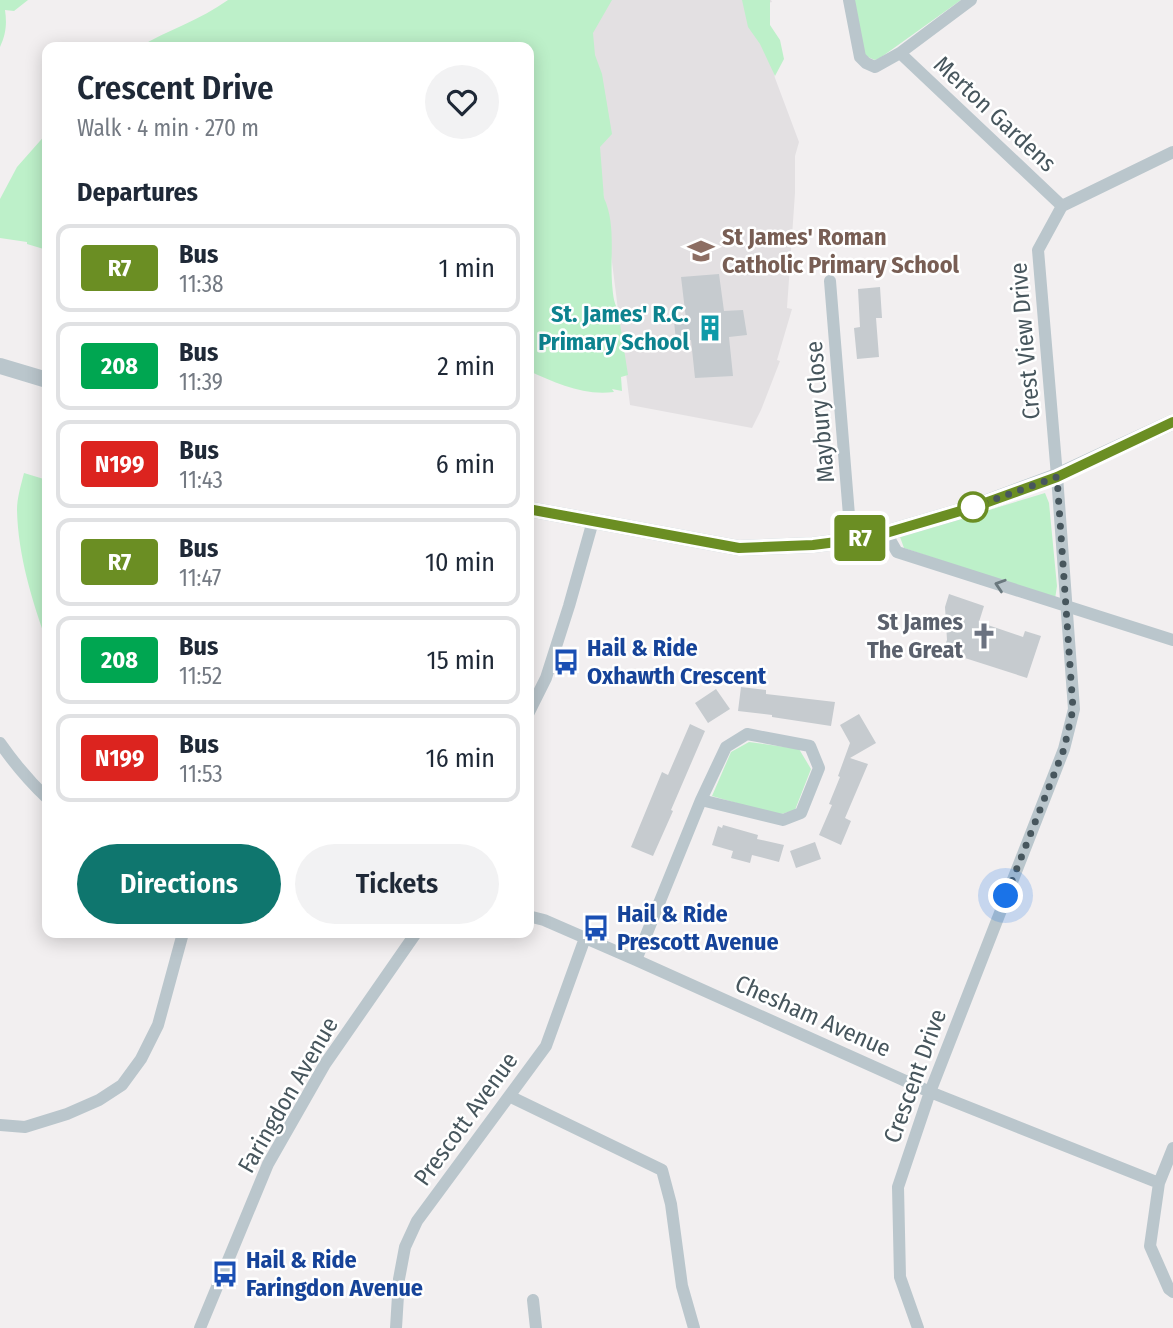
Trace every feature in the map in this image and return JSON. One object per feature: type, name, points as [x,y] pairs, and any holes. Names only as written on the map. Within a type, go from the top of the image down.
[{"type":"street","name":"Merton Gardens","points":[[849,0],[860,57],[875,67],[900,53],[971,0]]},
{"type":"street","name":"Merton Gardens","points":[[900,53],[1062,206]]},
{"type":"street","points":[[1062,206],[1173,152]]},
{"type":"street","name":"Crest View Drive","points":[[1057,477],[1038,250],[1062,206]]},
{"type":"street","name":"Maybury Close","points":[[830,281],[852,540]]},
{"type":"street","points":[[0,366],[42,379]]},
{"type":"street","points":[[534,510],[739,548],[813,545],[852,540],[886,533],[974,507],[1057,477],[1173,422]]},
{"type":"street","name":"Crescent Drive","points":[[918,1328],[900,1277],[898,1187],[930,1092],[1064,749],[1073,709],[1057,477]]},
{"type":"street","points":[[534,702],[546,678],[593,521]]},
{"type":"street","points":[[886,533],[897,552],[1173,640]]},
{"type":"street","points":[[636,960],[701,800],[726,747],[747,734],[810,746],[819,768],[801,813],[783,820],[701,800]]},
{"type":"street","points":[[0,743],[16,766],[42,793]]},
{"type":"street","name":"Chesham Avenue","points":[[534,918],[636,960],[930,1092],[1159,1183]]},
{"type":"street","points":[[0,1125],[25,1127],[67,1114],[99,1100],[122,1085],[141,1059],[158,1025],[182,938]]},
{"type":"street","name":"Faringdon Avenue","points":[[200,1328],[268,1164],[325,1064],[413,938]]},
{"type":"street","name":"Prescott Avenue","points":[[396,1328],[399,1279],[405,1247],[416,1222],[546,1046],[585,938]]},
{"type":"street","points":[[509,1096],[662,1170],[671,1204],[682,1286],[694,1328]]},
{"type":"street","points":[[1173,1148],[1159,1183],[1150,1246],[1169,1289],[1173,1292]]},
{"type":"street","points":[[533,1300],[537,1328]]},
{"type":"shaded area","name":"St James' Roman Catholic Primary School","points":[[579,0],[772,2],[763,4],[768,47],[775,78],[799,142],[795,156],[787,308],[792,309],[777,360],[780,361],[752,428],[630,405]]},
{"type":"green space","points":[[0,0],[28,0],[14,11],[5,10],[6,29],[0,47]]},
{"type":"green space","points":[[228,0],[612,0],[593,33],[595,55],[602,74],[612,134],[600,147],[604,198],[611,229],[613,294],[628,375],[621,377],[622,391],[612,389],[614,392],[603,393],[581,390],[534,373],[534,42],[148,42]]},
{"type":"green space","points":[[742,0],[770,0],[770,25],[780,40],[784,59],[775,76],[760,44],[748,27]]},
{"type":"green space","points":[[854,0],[961,0],[875,60],[865,56]]},
{"type":"green space","points":[[42,139],[42,248],[27,242],[0,238],[0,199],[17,167]]},
{"type":"green space","points":[[24,473],[42,478],[42,627],[31,594],[20,544],[17,505]]},
{"type":"green space","points":[[1045,493],[1049,503],[1057,586],[1055,599],[904,548],[900,537]]},
{"type":"green space","points":[[749,742],[799,749],[811,769],[795,810],[778,815],[712,796],[731,752]]},
{"type":"building","name":"St. James' R.C. Primary School","points":[[719,274],[724,311],[743,310],[747,335],[729,337],[733,376],[695,378],[691,340],[676,341],[674,321],[686,319],[681,277]]},
{"type":"building","points":[[880,287],[882,318],[876,318],[879,357],[857,359],[854,328],[860,327],[858,289]]},
{"type":"building","name":"St James The Great","points":[[949,594],[984,606],[979,622],[1023,637],[1025,631],[1041,636],[1027,678],[943,651],[947,640],[945,607]]},
{"type":"building","points":[[741,687],[766,690],[766,694],[835,702],[831,726],[738,711]]},
{"type":"building","points":[[716,689],[730,709],[708,723],[695,703]]},
{"type":"building","points":[[859,714],[876,743],[850,758],[868,764],[845,818],[851,821],[841,845],[819,835],[832,805],[829,804],[850,743],[840,725]]},
{"type":"building","points":[[690,724],[705,731],[653,856],[631,847],[662,772],[668,775]]},
{"type":"building","points":[[723,825],[758,835],[757,839],[784,845],[779,862],[752,855],[750,863],[731,858],[733,851],[712,845],[718,826],[722,828]]},
{"type":"building","points":[[815,842],[821,859],[796,868],[790,851]]},
{"type":"bus line","name":"R7","points":[[534,510],[739,548],[813,545],[852,540],[886,533],[974,507],[1057,477],[1173,422]]},
{"type":"place","name":"St James' Roman Catholic Primary School","points":[[701,251]]},
{"type":"place","name":"St. James' R.C. Primary School","points":[[710,328]]},
{"type":"place","name":"St James The Great","points":[[984,636]]},
{"type":"place","name":"Hail & Ride Oxhawth Crescent","points":[[566,662]]},
{"type":"place","name":"Hail & Ride Prescott Avenue","points":[[596,928]]},
{"type":"place","name":"Hail & Ride Faringdon Avenue","points":[[225,1274]]},
{"type":"route","points":[[973,507],[1057,477],[1073,709],[1064,749],[1006,896]]}]
